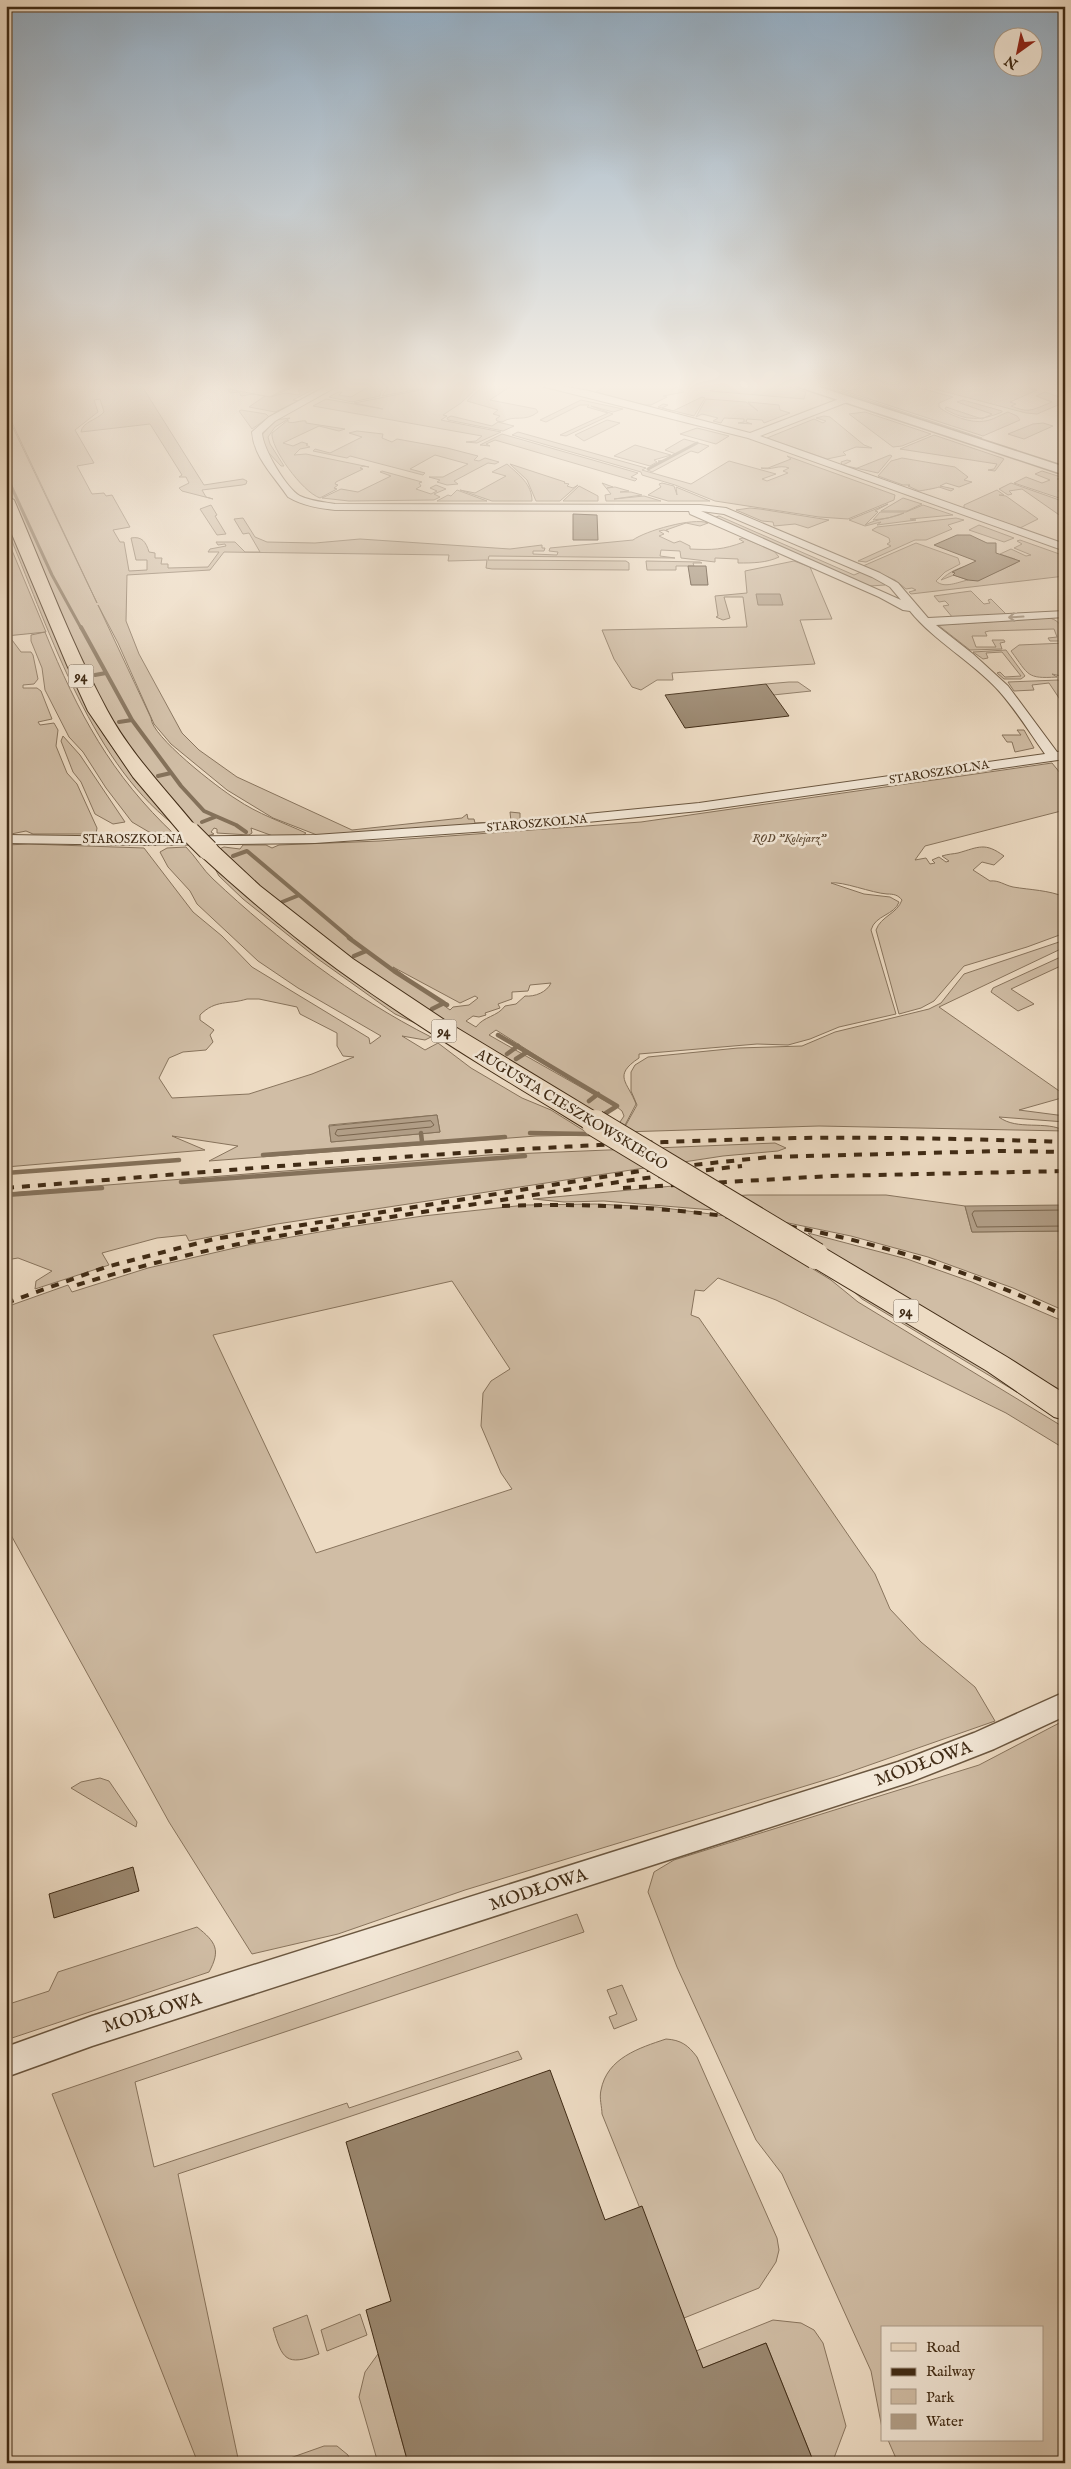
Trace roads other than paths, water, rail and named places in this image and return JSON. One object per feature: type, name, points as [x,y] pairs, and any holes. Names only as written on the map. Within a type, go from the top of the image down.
[{"type":"main road","name":"AUGUSTA CIESZKOWSKIEGO","points":[[6,500],[76,665],[98,711],[140,772],[190,832],[258,898],[354,972],[448,1034],[998,1364],[1065,1409]]},
{"type":"main road","name":"AUGUSTA CIESZKOWSKIEGO","points":[[998,1364],[1065,1396]]},
{"type":"street","points":[[298,498],[306,502],[347,507],[707,508],[726,512],[888,581],[898,589],[923,619]]},
{"type":"street","points":[[925,498],[1065,548]]},
{"type":"street","points":[[670,508],[695,513],[890,598],[923,619],[969,656],[1004,689],[1059,755]]},
{"type":"street","points":[[860,584],[880,589],[888,586],[888,581]]},
{"type":"street","points":[[923,619],[1065,614]]},
{"type":"street","name":"STAROSZKOLNA","points":[[6,838],[146,841],[326,838],[516,825],[699,807],[1059,755]]},
{"type":"street","name":"MODŁOWA","points":[[6,2062],[92,2031],[900,1773],[984,1741],[1065,1703]]},
{"type":"water","points":[[756,594],[780,594],[783,605],[758,605]]},
{"type":"water","points":[[437,1115],[440,1132],[331,1142],[329,1126]]},
{"type":"water","points":[[1065,1205],[1065,1231],[972,1232],[965,1206]]},
{"type":"waterway","points":[[17,498],[52,575],[81,628]]},
{"type":"waterway","points":[[81,627],[132,720]]},
{"type":"waterway","points":[[95,675],[106,673]]},
{"type":"waterway","points":[[119,722],[132,720]]},
{"type":"waterway","points":[[132,720],[181,786],[204,811],[236,825],[246,832]]},
{"type":"waterway","points":[[158,776],[171,773]]},
{"type":"waterway","points":[[202,822],[215,817]]},
{"type":"waterway","points":[[233,856],[247,851],[351,939]]},
{"type":"waterway","points":[[282,902],[297,896]]},
{"type":"waterway","points":[[349,938],[394,971],[444,1003]]},
{"type":"waterway","points":[[354,956],[366,951]]},
{"type":"waterway","points":[[432,1009],[444,1003]]},
{"type":"waterway","points":[[498,1035],[517,1047]]},
{"type":"waterway","points":[[507,1054],[517,1047]]},
{"type":"waterway","points":[[517,1047],[527,1052]]},
{"type":"waterway","points":[[516,1059],[527,1052]]},
{"type":"waterway","points":[[527,1052],[598,1094]]},
{"type":"waterway","points":[[589,1101],[598,1094]]},
{"type":"waterway","points":[[598,1094],[617,1106],[606,1113]]},
{"type":"waterway","points":[[421,1133],[422,1142]]},
{"type":"waterway","points":[[530,1133],[590,1134]]},
{"type":"waterway","points":[[263,1155],[505,1137]]},
{"type":"waterway","points":[[181,1182],[525,1156]]},
{"type":"waterway","points":[[6,1173],[179,1160]]},
{"type":"waterway","points":[[6,1195],[102,1188]]},
{"type":"railway","points":[[6,1188],[303,1164],[600,1145],[799,1138],[1065,1142]]},
{"type":"railway","points":[[6,1303],[106,1267],[214,1239],[646,1170],[769,1157],[1002,1151],[1065,1152]]},
{"type":"railway","points":[[77,1285],[174,1258],[222,1247],[321,1229],[605,1184],[742,1166]]},
{"type":"railway","points":[[623,1188],[830,1176],[1065,1171]]},
{"type":"railway","points":[[502,1206],[575,1205],[647,1208],[719,1215],[790,1226],[861,1242],[930,1262],[998,1287],[1065,1316]]},
{"type":"park label","name":"ROD \"Kolejarz\"","points":[[789,838]]}]
